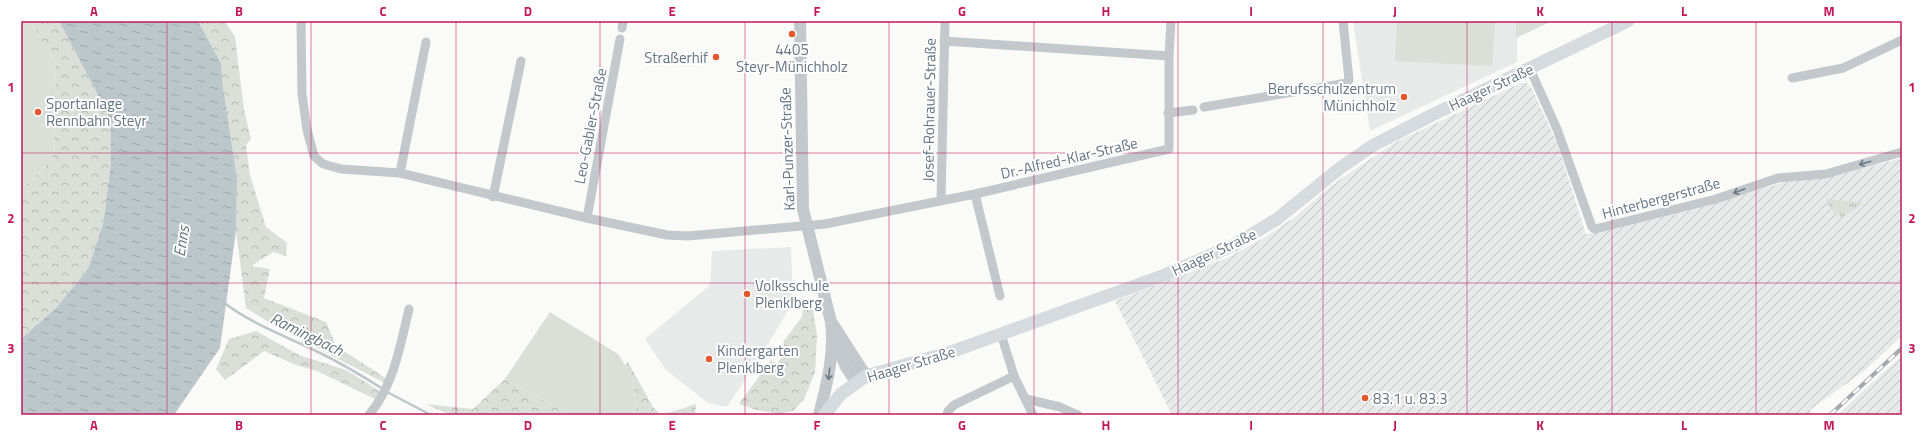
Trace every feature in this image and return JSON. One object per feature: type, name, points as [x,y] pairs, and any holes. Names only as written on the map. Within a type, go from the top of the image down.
[{"type":"main road","name":"Haager Straße","points":[[824,415],[841,394],[861,379],[948,353],[1001,334],[1164,275],[1234,245],[1277,219],[1340,168],[1372,146],[1432,115],[1628,21]]},
{"type":"street","points":[[301,21],[302,94],[307,130],[314,156],[323,164],[341,169],[400,173],[587,218],[667,235],[688,236],[807,226]]},
{"type":"street","name":"Karl-Punzer-Straße","points":[[800,21],[802,194],[807,226],[831,322],[833,336],[828,382],[819,415]]},
{"type":"street","name":"Josef-Rohrauer-Straße","points":[[941,200],[944,21]]},
{"type":"street","points":[[1171,21],[1168,113],[1192,110]]},
{"type":"street","points":[[1204,107],[1347,83],[1349,80],[1343,21]]},
{"type":"street","name":"Leo-Gabler-Straße","points":[[587,218],[620,39]]},
{"type":"street","points":[[944,40],[1169,56]]},
{"type":"street","points":[[1792,78],[1843,68],[1902,40]]},
{"type":"street","points":[[400,173],[426,42]]},
{"type":"street","points":[[493,196],[521,61]]},
{"type":"street","name":"Hinterbergerstraße","points":[[1530,69],[1557,129],[1592,227],[1596,230],[1716,199],[1778,178],[1826,174],[1902,152]]},
{"type":"street","name":"Dr.-Alfred-Klar-Straße","points":[[807,226],[975,194],[1169,149],[1168,113]]},
{"type":"street","points":[[975,194],[1000,296]]},
{"type":"street","points":[[369,415],[380,401],[390,381],[410,309]]},
{"type":"street","name":"Karl-Punzer-Straße","points":[[831,322],[861,379]]},
{"type":"street","points":[[1001,334],[1014,376],[1033,415]]},
{"type":"street","name":"Karl-Punzer-Straße","points":[[833,336],[846,367],[861,379]]},
{"type":"street","points":[[947,415],[948,411],[954,405],[1014,376]]},
{"type":"street","points":[[1026,399],[1060,407],[1078,415]]},
{"type":"shaded area","name":"Berufsschulzentrum Münichholz","points":[[1353,21],[1517,21],[1517,62],[1370,131]]},
{"type":"shaded area","points":[[1521,83],[1527,83],[1531,87],[1557,143],[1586,234],[1695,209],[1785,182],[1833,176],[1902,158],[1902,336],[1864,371],[1810,410],[1813,415],[1172,415],[1115,301],[1229,257],[1267,236],[1296,216],[1332,185],[1394,143]]},
{"type":"shaded area","points":[[791,247],[793,302],[767,346],[727,407],[708,403],[666,370],[645,339],[710,285],[712,251]]},
{"type":"shaded area","points":[[1902,356],[1902,415],[1837,415],[1875,380]]},
{"type":"green space","name":"Sportanlage Rennbahn Steyr","points":[[21,21],[30,21],[56,64],[53,159],[21,189]]},
{"type":"green space","points":[[30,21],[59,21],[110,118],[111,163],[103,224],[88,269],[56,308],[21,339],[21,189],[53,159],[56,64]]},
{"type":"green space","points":[[198,21],[225,21],[235,37],[244,110],[251,139],[246,145],[250,175],[266,227],[287,243],[286,256],[273,252],[251,266],[270,269],[264,298],[326,322],[336,346],[387,379],[385,383],[278,328],[246,308],[236,231],[237,178],[223,87],[221,63]]},
{"type":"green space","points":[[1397,21],[1495,21],[1492,66],[1395,61]]},
{"type":"green space","points":[[1516,21],[1552,21],[1516,38]]},
{"type":"green space","points":[[1827,199],[1861,202],[1861,205],[1840,217],[1838,213],[1836,215],[1826,201]]},
{"type":"green space","points":[[804,303],[812,304],[817,335],[815,372],[804,399],[793,411],[779,414],[756,410],[739,404],[771,360],[777,364],[786,351],[783,342],[802,317]]},
{"type":"green space","points":[[550,312],[618,354],[633,381],[637,415],[570,415],[505,379]]},
{"type":"green space","points":[[256,331],[299,355],[346,370],[381,392],[377,400],[317,371],[296,365],[264,351],[225,380],[216,369],[229,339]]},
{"type":"green space","points":[[628,362],[653,407],[660,414],[696,404],[695,415],[637,415],[633,381],[625,365]]},
{"type":"green space","points":[[505,379],[570,415],[451,415],[425,404],[473,409]]},
{"type":"water","name":"Enns","points":[[59,21],[198,21],[221,63],[223,87],[237,178],[236,231],[220,348],[174,415],[21,415],[21,339],[56,308],[88,269],[103,224],[111,163],[110,118]]},
{"type":"waterway","name":"Ramingbach","points":[[223,302],[233,310],[256,323],[316,351],[383,389]]},
{"type":"waterway","name":"Ramingbach","points":[[387,392],[431,415]]},
{"type":"railway","points":[[1830,415],[1902,348]]},
{"type":"place","name":"4405 Steyr-Münichholz","points":[[792,34]]},
{"type":"place","name":"Straßerhif","points":[[716,57]]},
{"type":"place","name":"Berufsschulzentrum Münichholz","points":[[1404,97]]},
{"type":"place","name":"Sportanlage Rennbahn Steyr","points":[[38,112]]},
{"type":"place","name":"Volksschule Plenklberg","points":[[747,294]]},
{"type":"place","name":"Kindergarten Plenklberg","points":[[709,359]]},
{"type":"place","name":"83.1 u. 83.3","points":[[1365,398]]}]
